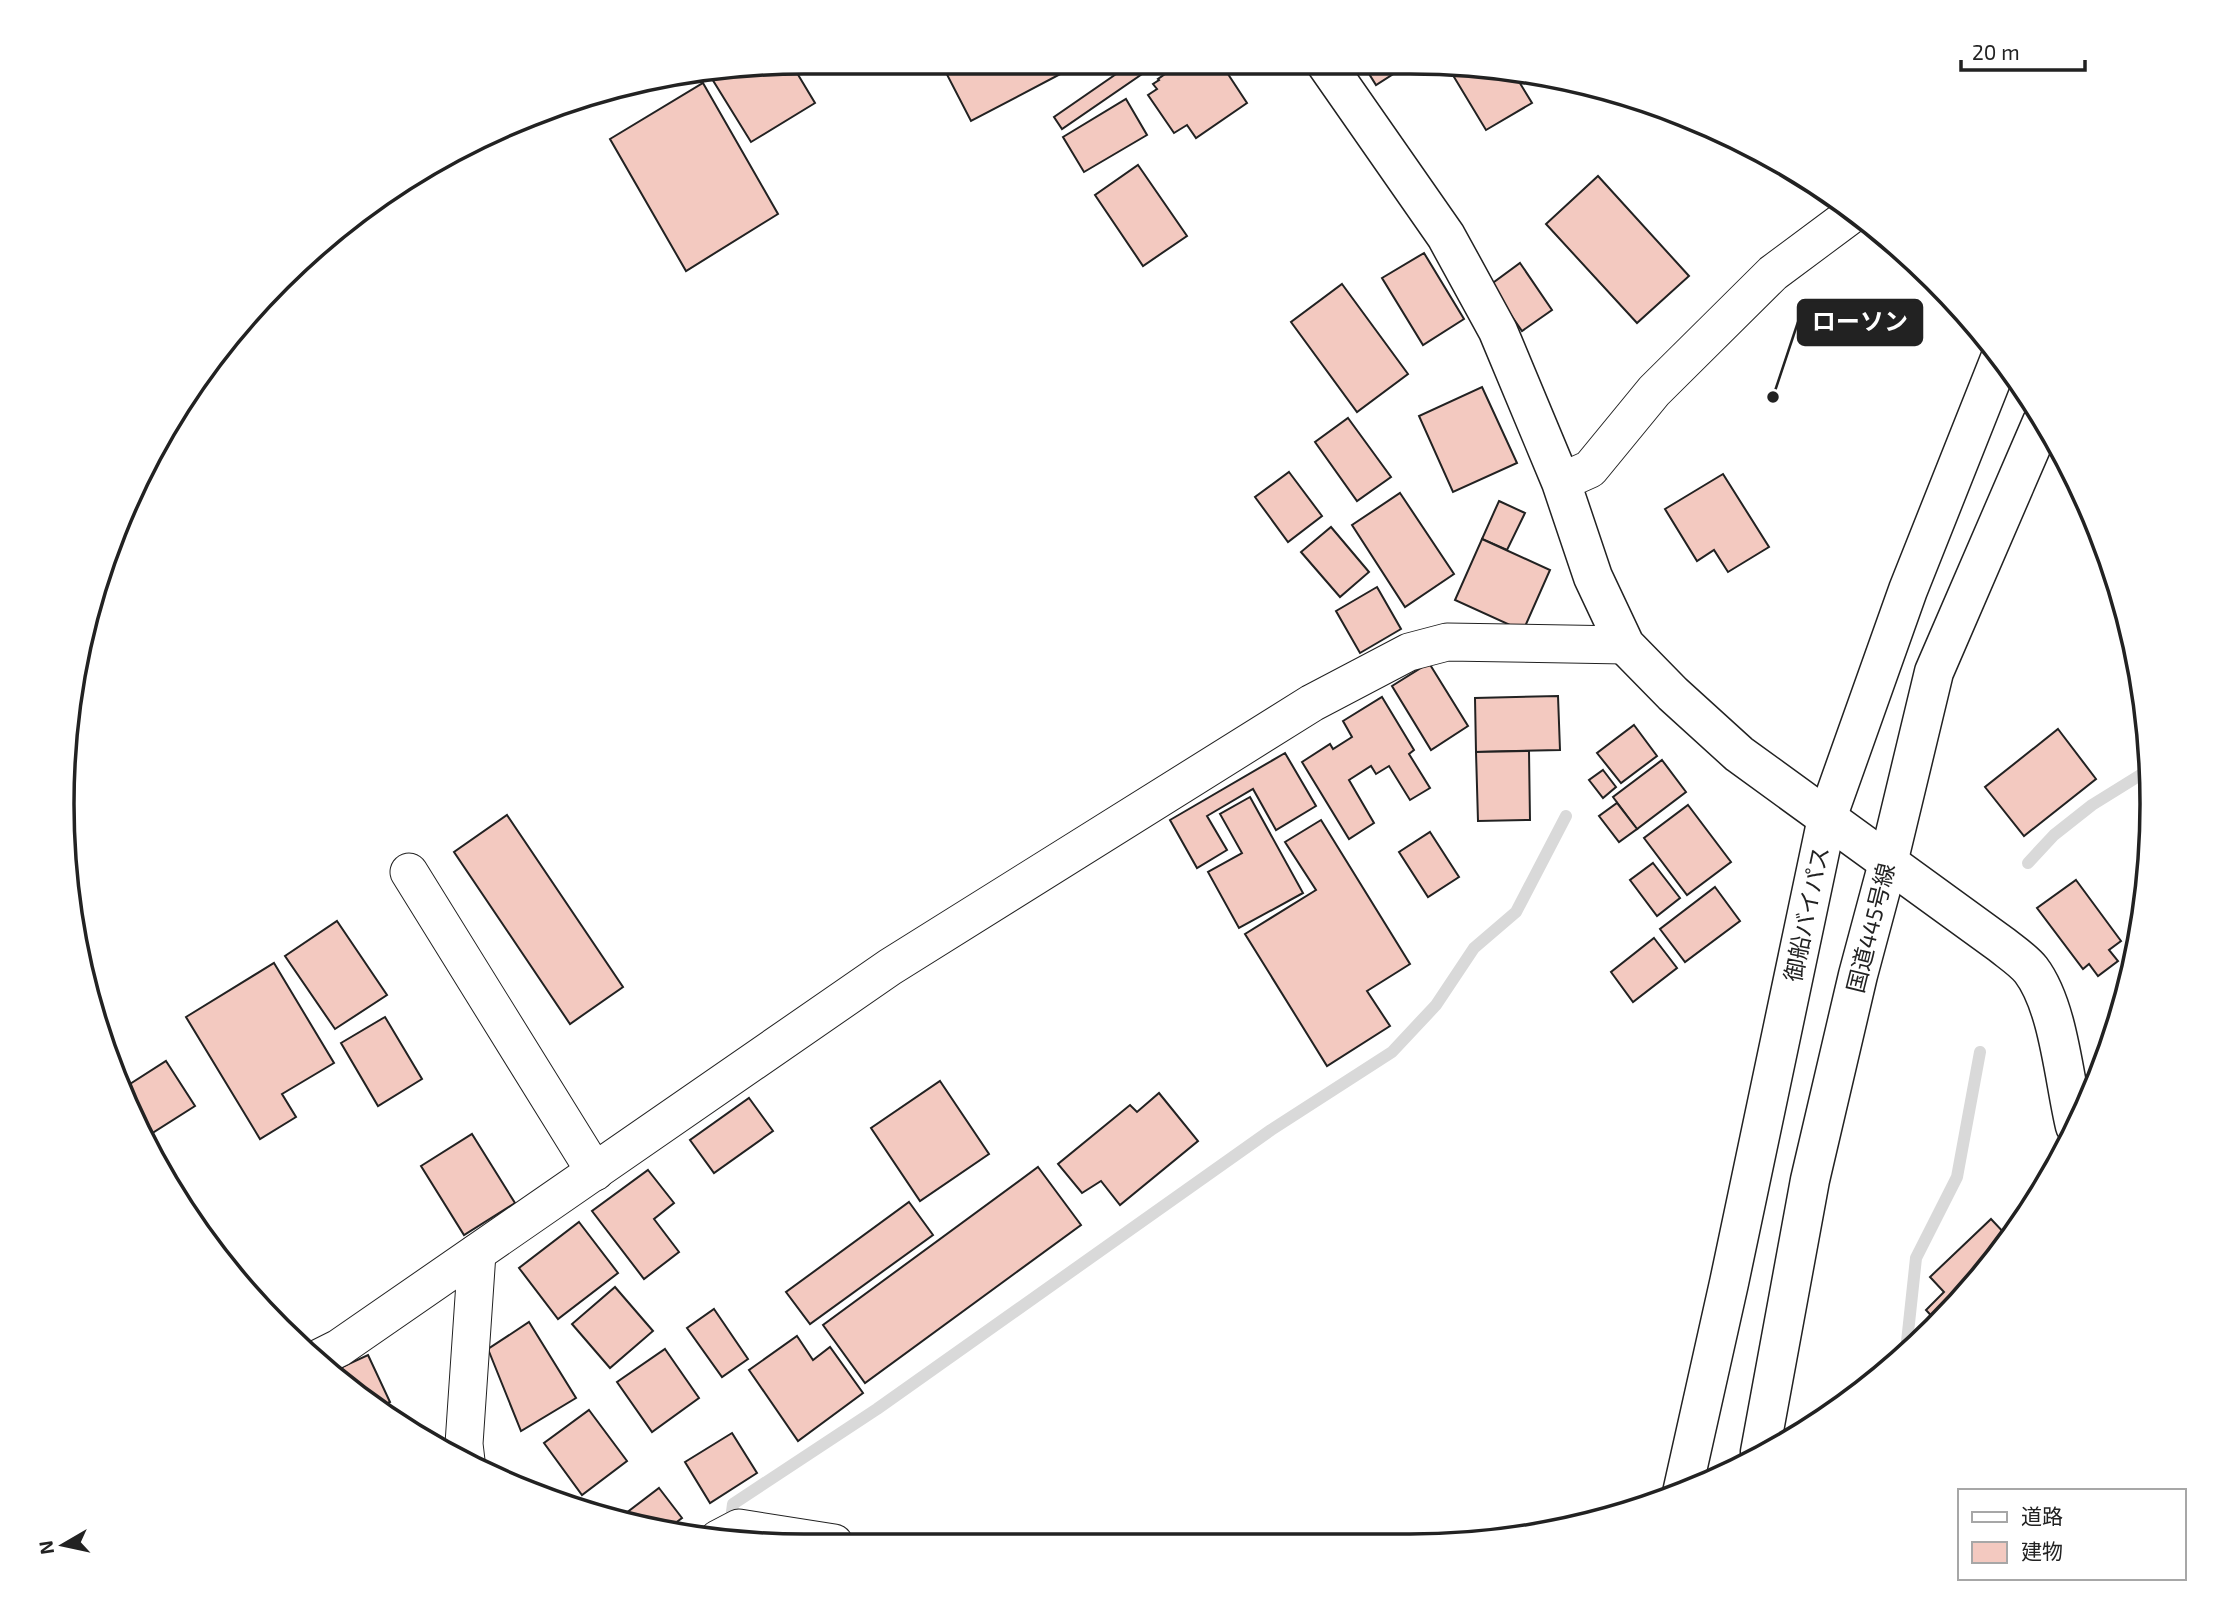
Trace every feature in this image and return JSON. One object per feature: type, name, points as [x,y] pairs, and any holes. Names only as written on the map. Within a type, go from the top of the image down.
[{"type":"main road","points":[[1333,74],[1446,236],[1498,331],[1561,482],[1594,577],[1625,645],[1673,694],[1739,754],[2030,968],[2045,992],[2054,1022],[2071,1111]]},
{"type":"main road","name":"御船バイパス","points":[[1685,1481],[1827,818],[1908,590],[1996,369]]},
{"type":"main road","name":"国道445号線","points":[[1762,1444],[1810,1180],[1934,672],[2038,432]]},
{"type":"street","points":[[1561,482],[1590,469],[1654,391],[1773,273],[1847,219]]},
{"type":"street","points":[[325,1355],[339,1348],[890,967],[1312,702],[1409,652],[1447,642],[1625,645]]},
{"type":"street","points":[[409,872],[595,1172]]},
{"type":"street","points":[[465,1450],[477,1253]]},
{"type":"street","points":[[734,1531],[739,1528],[773,1533]]},
{"type":"building","points":[[798,74],[815,103],[751,142],[712,80]]},
{"type":"building","points":[[947,74],[1060,74],[971,121]]},
{"type":"building","points":[[1116,74],[1142,74],[1062,129],[1054,117]]},
{"type":"building","points":[[1165,74],[1228,74],[1247,103],[1196,138],[1187,125],[1174,133],[1148,95],[1157,89],[1153,84]]},
{"type":"building","points":[[1369,74],[1393,74],[1376,85]]},
{"type":"building","points":[[1453,75],[1520,83],[1532,103],[1486,130]]},
{"type":"building","points":[[703,83],[778,214],[686,271],[610,139]]},
{"type":"building","points":[[1126,99],[1147,135],[1084,172],[1063,137]]},
{"type":"building","points":[[1138,165],[1187,236],[1143,266],[1095,195]]},
{"type":"building","points":[[1598,176],[1689,276],[1637,323],[1546,224]]},
{"type":"building","points":[[1424,253],[1464,319],[1423,345],[1382,278]]},
{"type":"building","points":[[1520,263],[1552,310],[1522,331],[1490,285]]},
{"type":"building","points":[[1342,284],[1408,374],[1357,412],[1291,322]]},
{"type":"building","points":[[1482,387],[1517,463],[1453,492],[1419,416]]},
{"type":"building","points":[[1348,418],[1391,477],[1357,501],[1315,442]]},
{"type":"building","points":[[1289,472],[1322,516],[1288,542],[1255,497]]},
{"type":"building","points":[[1723,474],[1769,547],[1728,572],[1714,550],[1697,561],[1665,509]]},
{"type":"building","points":[[1400,493],[1454,574],[1405,607],[1352,525]]},
{"type":"building","points":[[1499,501],[1525,513],[1507,550],[1482,539]]},
{"type":"building","points":[[1331,527],[1369,572],[1340,597],[1301,552]]},
{"type":"building","points":[[1482,539],[1550,570],[1523,631],[1455,600]]},
{"type":"building","points":[[1377,587],[1401,629],[1360,653],[1336,611]]},
{"type":"building","points":[[1429,663],[1468,726],[1431,750],[1392,686]]},
{"type":"building","points":[[1558,696],[1560,750],[1476,752],[1475,698]]},
{"type":"building","points":[[1382,697],[1414,750],[1409,754],[1430,788],[1410,800],[1389,766],[1376,774],[1371,766],[1349,780],[1374,823],[1349,839],[1302,762],[1330,744],[1333,749],[1352,737],[1343,721]]},
{"type":"building","points":[[1634,725],[1657,756],[1621,783],[1597,753]]},
{"type":"building","points":[[2058,729],[2096,779],[2024,836],[1985,787]]},
{"type":"building","points":[[1529,751],[1530,820],[1478,821],[1476,752]]},
{"type":"building","points":[[1285,753],[1316,806],[1276,830],[1253,789],[1207,816],[1227,850],[1197,868],[1170,820]]},
{"type":"building","points":[[1662,760],[1686,792],[1637,829],[1613,797]]},
{"type":"building","points":[[1603,770],[1616,787],[1603,798],[1589,780]]},
{"type":"building","points":[[1250,797],[1303,893],[1239,928],[1208,872],[1242,853],[1220,814]]},
{"type":"building","points":[[1617,803],[1637,829],[1619,842],[1599,816]]},
{"type":"building","points":[[1688,805],[1731,862],[1687,895],[1644,838]]},
{"type":"building","points":[[507,815],[623,987],[570,1024],[454,852]]},
{"type":"building","points":[[1321,820],[1410,964],[1367,991],[1390,1026],[1327,1066],[1245,934],[1316,890],[1285,842]]},
{"type":"building","points":[[1430,832],[1459,877],[1428,897],[1399,852]]},
{"type":"building","points":[[1653,863],[1680,898],[1657,916],[1630,880]]},
{"type":"building","points":[[2076,880],[2121,941],[2109,950],[2118,961],[2098,976],[2089,964],[2083,969],[2037,908]]},
{"type":"building","points":[[1715,887],[1740,921],[1685,962],[1660,929]]},
{"type":"building","points":[[337,921],[387,995],[335,1029],[285,956]]},
{"type":"building","points":[[1654,938],[1677,968],[1633,1002],[1611,972]]},
{"type":"building","points":[[274,963],[334,1063],[282,1094],[296,1117],[260,1139],[186,1017]]},
{"type":"building","points":[[385,1017],[422,1079],[378,1106],[341,1043]]},
{"type":"building","points":[[166,1061],[195,1106],[152,1133],[129,1084]]},
{"type":"building","points":[[940,1081],[989,1154],[920,1201],[871,1128]]},
{"type":"building","points":[[1159,1093],[1198,1141],[1120,1205],[1101,1181],[1082,1193],[1058,1164],[1130,1105],[1137,1112]]},
{"type":"building","points":[[749,1098],[773,1131],[714,1173],[690,1140]]},
{"type":"building","points":[[472,1134],[515,1203],[464,1235],[421,1166]]},
{"type":"building","points":[[1038,1167],[1081,1225],[865,1383],[823,1325]]},
{"type":"building","points":[[648,1170],[674,1203],[654,1219],[679,1252],[644,1279],[592,1211]]},
{"type":"building","points":[[909,1202],[933,1235],[810,1324],[786,1292]]},
{"type":"building","points":[[1991,1219],[2002,1230],[1931,1315],[1926,1310],[1944,1292],[1930,1277]]},
{"type":"building","points":[[579,1222],[618,1273],[558,1319],[519,1268]]},
{"type":"building","points":[[615,1287],[653,1331],[610,1368],[572,1324]]},
{"type":"building","points":[[714,1309],[748,1359],[722,1377],[687,1328]]},
{"type":"building","points":[[529,1322],[576,1398],[521,1431],[488,1349]]},
{"type":"building","points":[[797,1336],[813,1360],[830,1347],[863,1393],[798,1441],[749,1370]]},
{"type":"building","points":[[665,1349],[699,1398],[652,1432],[617,1382]]},
{"type":"building","points":[[368,1355],[390,1402],[387,1403],[340,1368]]},
{"type":"building","points":[[589,1410],[627,1461],[582,1495],[544,1443]]},
{"type":"building","points":[[732,1433],[757,1473],[710,1503],[685,1462]]},
{"type":"building","points":[[659,1488],[682,1518],[676,1522],[627,1513]]},
{"type":"waterway","points":[[2028,863],[2054,835],[2092,805],[2139,776]]},
{"type":"waterway","points":[[730,1527],[733,1504],[877,1409],[1271,1130],[1392,1052],[1436,1005],[1474,948],[1516,912],[1566,816]]},
{"type":"waterway","points":[[1907,1338],[1916,1258],[1957,1177],[1980,1052]]},
{"type":"place","name":"ローソン","points":[[1773,397]]}]
